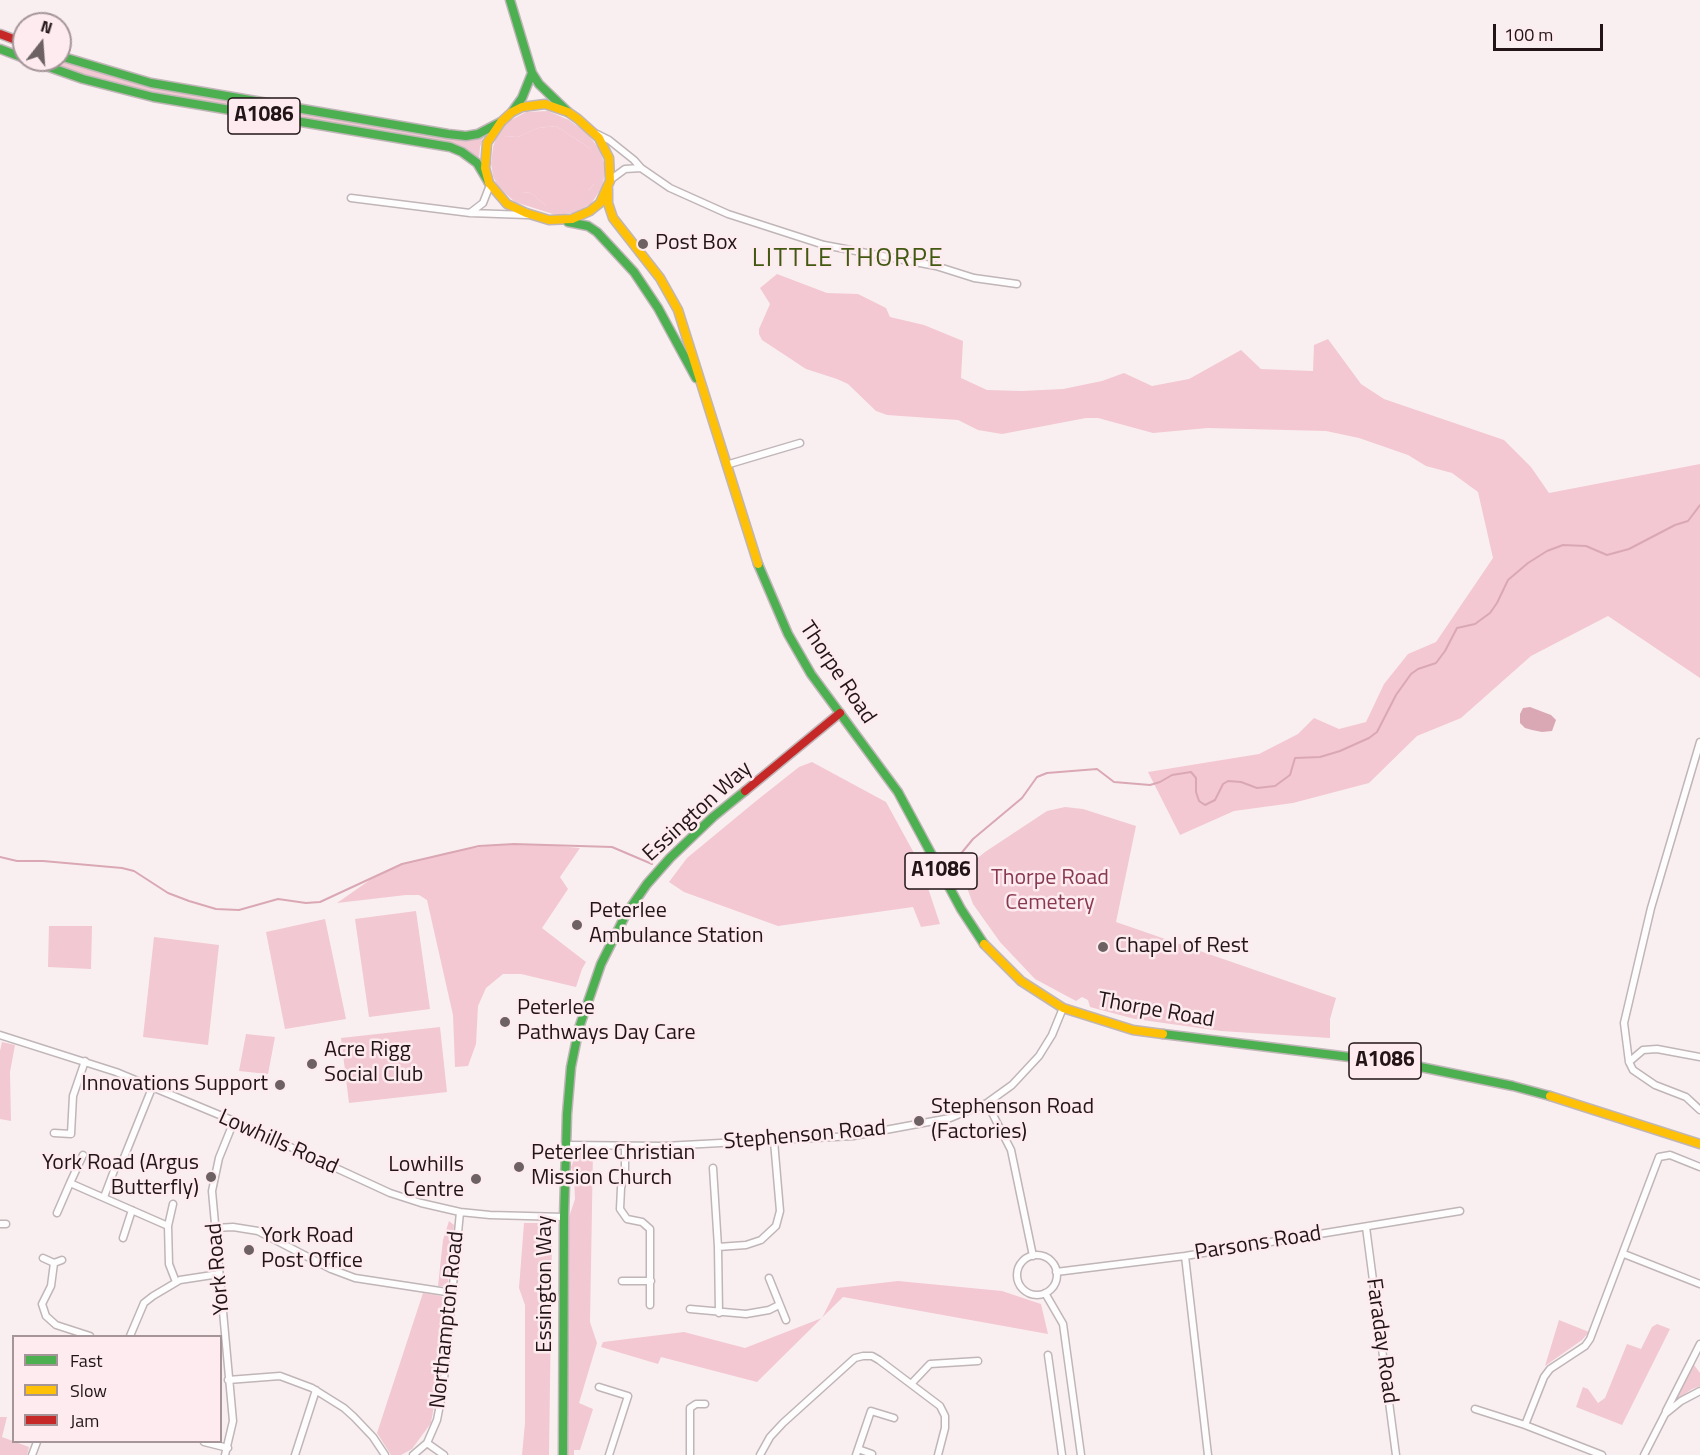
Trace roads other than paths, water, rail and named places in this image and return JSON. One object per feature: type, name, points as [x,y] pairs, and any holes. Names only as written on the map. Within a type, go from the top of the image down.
[{"type":"main road","points":[[510,0],[532,73],[539,84],[591,130],[605,146],[609,158],[609,185],[600,203],[578,218],[563,221],[531,215],[507,204],[490,184],[485,168],[487,143],[501,122],[522,98],[532,73]]},
{"type":"main road","name":"A1086","points":[[72,60],[151,83],[448,134],[466,136],[478,134],[501,122]]},
{"type":"main road","name":"A1086","points":[[63,72],[153,97],[450,147],[462,152],[477,163],[490,184]]},
{"type":"main road","points":[[512,112],[533,105],[545,104],[568,112]]},
{"type":"main road","name":"Thorpe Road","points":[[609,185],[608,203],[613,218],[660,278],[678,310],[726,465],[774,604],[788,634],[840,713],[898,792],[961,909],[983,943],[1021,981],[1080,1016],[1133,1030],[1406,1064],[1513,1086],[1577,1103],[1700,1144]]},
{"type":"main road","name":"Thorpe Road","points":[[563,221],[588,226],[597,232],[611,244],[634,272],[658,308],[706,398]]},
{"type":"main road","name":"Essington Way","points":[[563,1455],[567,1114],[571,1067],[579,1028],[601,964],[626,914],[647,884],[670,858],[713,817],[840,713]]},
{"type":"street","points":[[591,130],[609,140],[670,188],[728,214],[824,245],[936,266],[974,278],[1017,284]]},
{"type":"street","points":[[609,185],[616,174],[625,169],[642,168]]},
{"type":"street","points":[[470,213],[483,202],[490,184]]},
{"type":"street","points":[[351,198],[470,213],[531,215]]},
{"type":"street","points":[[726,465],[800,443]]},
{"type":"street","points":[[1700,742],[1651,908],[1624,1023],[1632,1070],[1642,1078],[1686,1097],[1700,1110]]},
{"type":"street","name":"Stephenson Road","points":[[568,1145],[625,1146],[853,1136],[950,1118],[987,1103],[1012,1085],[1039,1056],[1052,1035],[1064,1008]]},
{"type":"street","name":"Lowhills Road","points":[[0,1035],[116,1072],[234,1121],[390,1193],[460,1212],[564,1218]]},
{"type":"street","points":[[1629,1062],[1643,1050],[1700,1057]]},
{"type":"street","points":[[54,1133],[71,1134],[73,1096],[85,1061]]},
{"type":"street","points":[[123,1160],[152,1088]]},
{"type":"street","points":[[987,1103],[1011,1150],[1033,1256]]},
{"type":"street","name":"York Road","points":[[225,1455],[233,1421],[212,1191],[219,1158],[234,1121]]},
{"type":"street","points":[[718,1247],[746,1245],[761,1240],[776,1226],[780,1211],[774,1141]]},
{"type":"street","points":[[625,1146],[625,1172],[621,1188],[620,1209],[627,1219],[642,1222],[650,1229],[650,1305]]},
{"type":"street","points":[[57,1213],[83,1155]]},
{"type":"street","points":[[1525,1425],[1544,1377],[1550,1369],[1585,1346],[1590,1339],[1659,1157],[1670,1155],[1700,1167]]},
{"type":"street","points":[[104,1197],[115,1168]]},
{"type":"street","points":[[712,1168],[718,1247],[719,1313]]},
{"type":"street","points":[[70,1183],[168,1226]]},
{"type":"street","points":[[173,1204],[168,1226],[170,1264],[176,1282]]},
{"type":"street","points":[[123,1238],[132,1210]]},
{"type":"street","name":"Parsons Road","points":[[1056,1272],[1185,1256],[1460,1211]]},
{"type":"street","name":"Northampton Road","points":[[413,1455],[427,1443],[437,1420],[443,1389],[460,1212]]},
{"type":"street","points":[[214,1228],[233,1227],[258,1231],[340,1273],[355,1278],[453,1293]]},
{"type":"street","name":"Faraday Road","points":[[1366,1227],[1396,1455]]},
{"type":"street","points":[[1624,1254],[1700,1284]]},
{"type":"street","points":[[1033,1256],[1046,1258],[1055,1267],[1056,1272],[1055,1283],[1045,1293],[1035,1295],[1023,1289],[1017,1278],[1021,1263],[1033,1256]]},
{"type":"street","points":[[1185,1256],[1208,1455]]},
{"type":"street","points":[[43,1258],[54,1263],[62,1260]]},
{"type":"street","points":[[54,1263],[51,1286],[42,1304],[46,1316],[56,1325],[87,1335]]},
{"type":"street","points":[[130,1335],[144,1304],[153,1296],[176,1282],[219,1274]]},
{"type":"street","points":[[769,1278],[786,1320]]},
{"type":"street","points":[[622,1281],[651,1281]]},
{"type":"street","points":[[1045,1293],[1063,1324],[1081,1455]]},
{"type":"street","points":[[690,1310],[746,1314],[769,1310],[779,1305]]},
{"type":"street","points":[[1644,1455],[1700,1344]]},
{"type":"street","points":[[1048,1355],[1062,1455]]},
{"type":"street","points":[[760,1455],[770,1437],[783,1423],[855,1358],[872,1356],[940,1406],[945,1416],[945,1428],[938,1455]]},
{"type":"street","points":[[1695,1356],[1700,1365]]},
{"type":"street","points":[[911,1384],[930,1364],[978,1361]]},
{"type":"street","points":[[228,1380],[280,1376],[316,1390],[354,1417],[373,1437],[385,1455]]},
{"type":"street","points":[[599,1387],[628,1396],[609,1455]]},
{"type":"street","points":[[295,1455],[316,1390]]},
{"type":"street","points":[[1665,1414],[1681,1401],[1700,1391]]},
{"type":"street","points":[[690,1455],[690,1408],[696,1404],[705,1404]]},
{"type":"street","points":[[1475,1409],[1525,1425],[1602,1455]]},
{"type":"street","points":[[872,1454],[857,1452],[871,1411],[894,1418]]},
{"type":"street","points":[[208,1443],[228,1448]]},
{"type":"street","points":[[427,1443],[444,1455]]},
{"type":"waterway","points":[[959,856],[973,839],[1022,798],[1037,777],[1047,773],[1097,769],[1114,782],[1150,785],[1172,775],[1191,772],[1196,778],[1196,792],[1199,801],[1205,805],[1215,800],[1223,784],[1228,781],[1241,782],[1257,788],[1275,786],[1290,775],[1295,758],[1320,757],[1340,751],[1377,732],[1396,695],[1411,674],[1436,663],[1457,628],[1475,624],[1490,613],[1508,580],[1528,563],[1547,551],[1563,545],[1586,546],[1607,555],[1629,549],[1675,525],[1688,521],[1700,505]]},
{"type":"waterway","points":[[0,857],[17,861],[122,868],[134,871],[168,893],[189,901],[216,909],[239,910],[278,899],[306,903],[320,902],[402,864],[479,846],[514,844],[612,847],[652,864]]},
{"type":"place","name":"Post Box","points":[[643,244]]},
{"type":"place","name":"Peterlee Ambulance Station","points":[[577,925]]},
{"type":"place","name":"Chapel of Rest","points":[[1103,947]]},
{"type":"place","name":"Peterlee Pathways Day Care","points":[[505,1022]]},
{"type":"place","name":"Acre Rigg Social Club","points":[[312,1064]]},
{"type":"place","name":"Innovations Support","points":[[280,1085]]},
{"type":"place","name":"Stephenson Road (Factories)","points":[[919,1121]]},
{"type":"place","name":"Peterlee Christian Mission Church","points":[[519,1167]]},
{"type":"place","name":"York Road (Argus Butterfly)","points":[[211,1177]]},
{"type":"place","name":"Lowhills Centre","points":[[476,1179]]},
{"type":"place","name":"York Road Post Office","points":[[249,1250]]},
{"type":"district","name":"LITTLE THORPE","points":[[848,260]]},
{"type":"park label","name":"Thorpe Road Cemetery","points":[[1050,892]]}]
